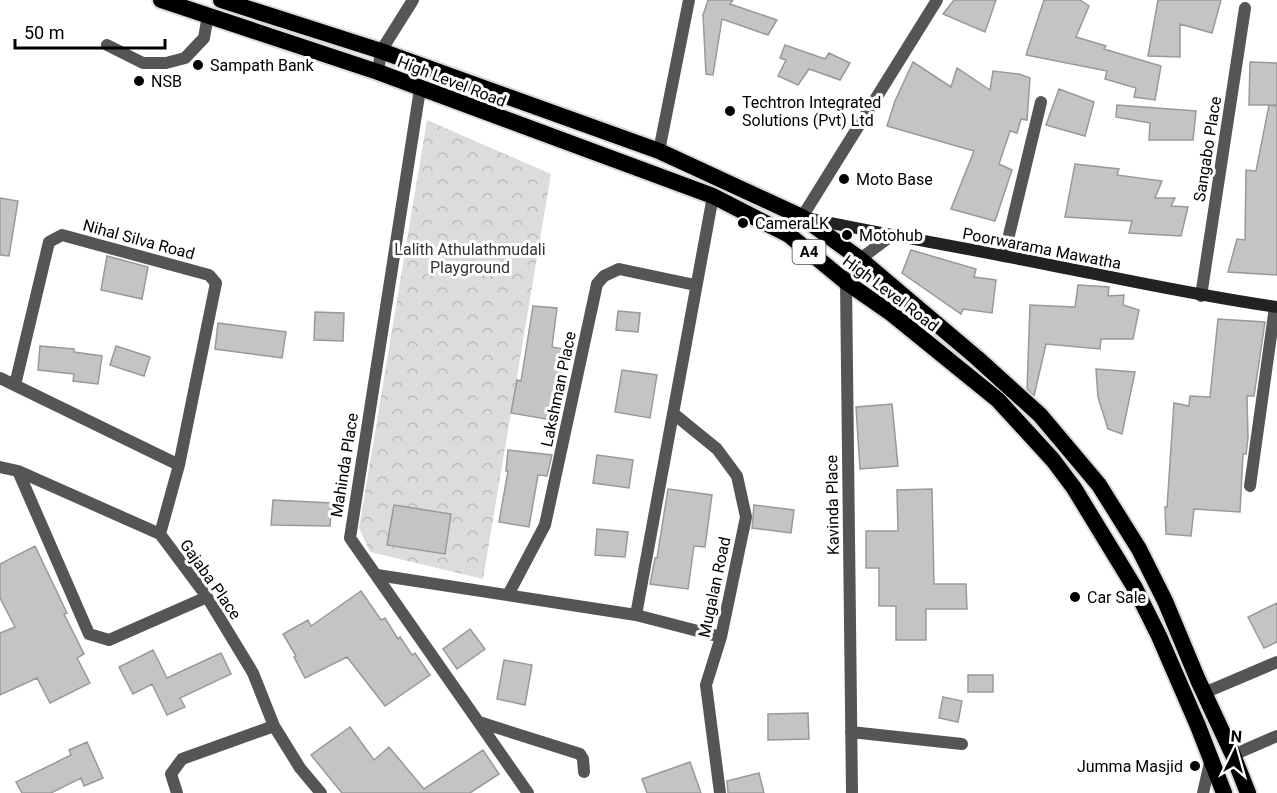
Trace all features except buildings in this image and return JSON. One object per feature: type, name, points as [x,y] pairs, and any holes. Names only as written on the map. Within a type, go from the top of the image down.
[{"type":"highway","name":"High Level Road","points":[[160,0],[378,72],[713,196],[789,235],[846,282],[892,314],[998,400],[1053,460],[1074,488],[1135,588],[1163,646],[1224,793]]},
{"type":"highway","name":"High Level Road","points":[[221,0],[381,51],[659,151],[801,217],[860,259],[1040,415],[1099,484],[1139,549],[1165,601],[1248,793]]},
{"type":"main road","name":"Poorwarama Mawatha","points":[[801,217],[1201,296],[1276,307]]},
{"type":"street","points":[[378,72],[381,51],[413,0]]},
{"type":"street","points":[[659,151],[689,0]]},
{"type":"street","points":[[789,235],[937,0]]},
{"type":"street","name":"Sangabo Place","points":[[1201,296],[1245,8]]},
{"type":"street","points":[[107,45],[144,63],[166,63],[185,58],[204,38],[208,15]]},
{"type":"street","name":"Mahinda Place","points":[[420,89],[350,538],[528,793]]},
{"type":"street","points":[[1004,256],[1041,102]]},
{"type":"street","points":[[636,615],[713,196]]},
{"type":"street","name":"Nihal Silva Road","points":[[15,385],[50,242],[62,235],[209,275],[216,283],[179,465],[160,534]]},
{"type":"street","points":[[846,282],[860,259],[891,236]]},
{"type":"street","name":"Lakshman Place","points":[[508,595],[545,525],[597,284],[604,276],[619,269],[695,285]]},
{"type":"street","name":"Kavinda Place","points":[[846,282],[852,793]]},
{"type":"street","points":[[1250,486],[1276,307]]},
{"type":"street","points":[[0,378],[179,465]]},
{"type":"street","name":"Mugalan Road","points":[[674,414],[717,449],[737,476],[746,517],[721,637],[706,685],[720,793]]},
{"type":"street","name":"Gajaba Place","points":[[0,467],[18,471],[160,534],[207,597],[253,673],[274,726],[300,768],[321,793]]},
{"type":"street","points":[[18,471],[89,634],[109,640],[207,597]]},
{"type":"street","points":[[377,575],[636,615],[721,637]]},
{"type":"street","points":[[1204,693],[1277,662]]},
{"type":"street","points":[[479,722],[580,754],[583,759],[584,772]]},
{"type":"street","points":[[177,793],[171,774],[182,759],[274,726]]},
{"type":"street","points":[[851,732],[963,744]]},
{"type":"street","points":[[1233,754],[1277,736]]},
{"type":"street","points":[[1203,793],[1211,758]]},
{"type":"green space","name":"Lalith Athulathmudali Playground","points":[[427,120],[551,174],[483,579],[370,552],[359,528]]},
{"type":"place","name":"Sampath Bank","points":[[198,65]]},
{"type":"place","name":"NSB","points":[[139,81]]},
{"type":"place","name":"Techtron Integrated Solutions (Pvt) Ltd","points":[[730,111]]},
{"type":"place","name":"Moto Base","points":[[844,179]]},
{"type":"place","name":"CameraLK","points":[[743,223]]},
{"type":"place","name":"Motohub","points":[[847,235]]},
{"type":"place","name":"Car Sale","points":[[1075,597]]},
{"type":"place","name":"Jumma Masjid","points":[[1195,766]]}]
